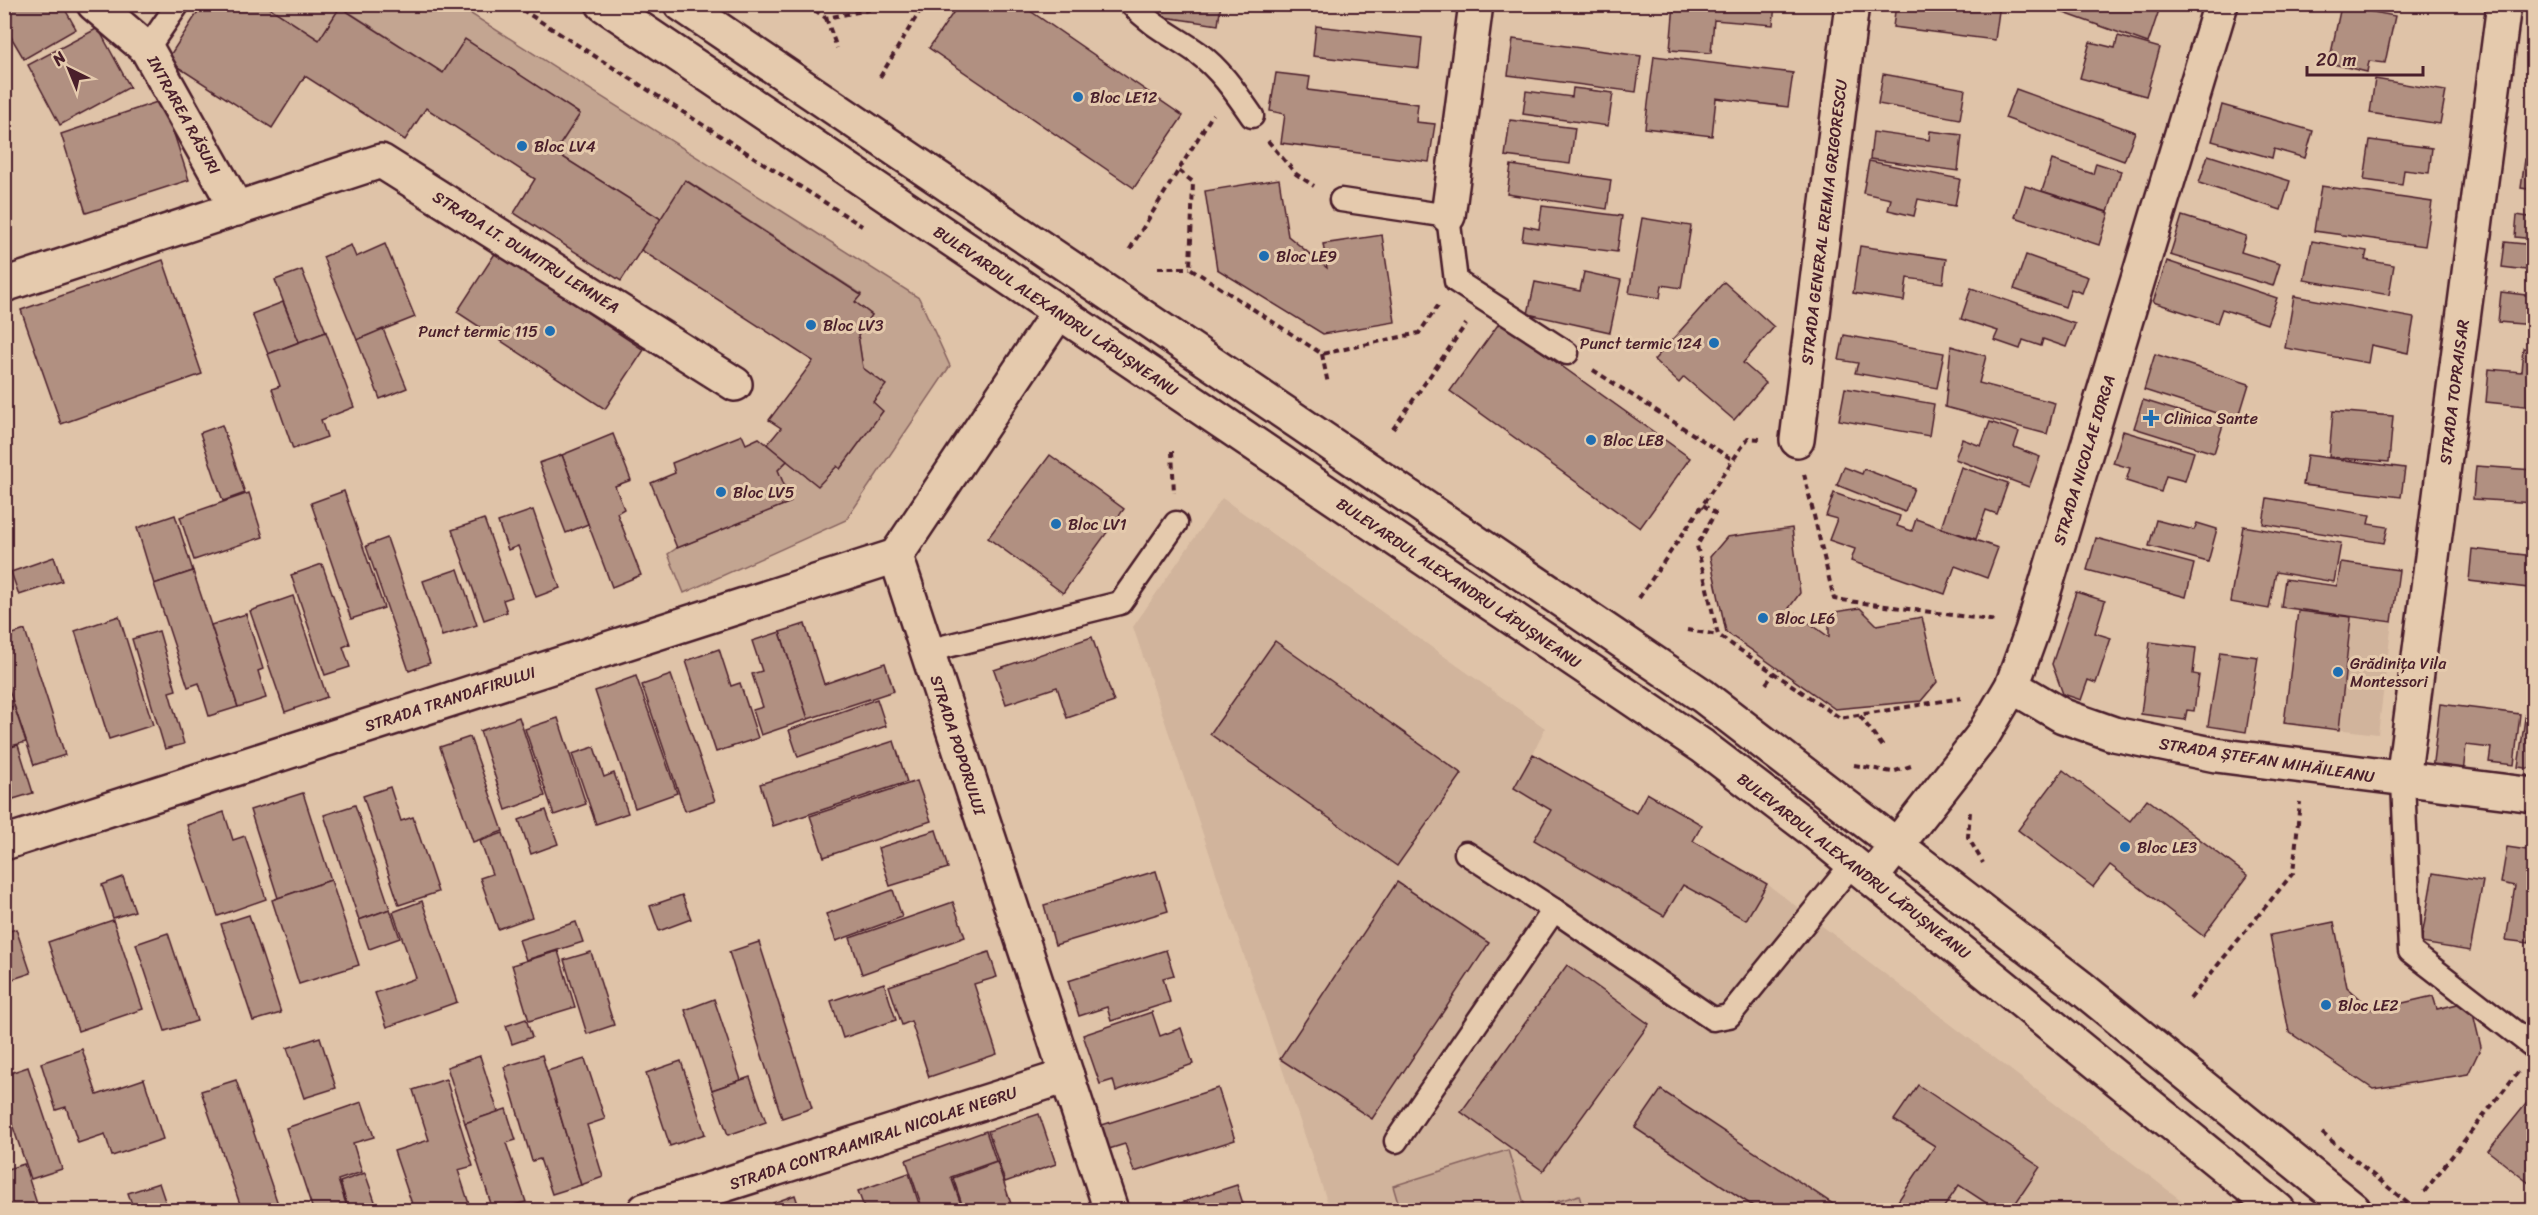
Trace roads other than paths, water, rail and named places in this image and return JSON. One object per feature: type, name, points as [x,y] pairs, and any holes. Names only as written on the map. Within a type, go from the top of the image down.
[{"type":"street","name":"INTRAREA RĂSURI","points":[[94,4],[147,49],[237,209]]},
{"type":"street","name":"BULEVARDUL ALEXANDRU LĂPUȘNEANU","points":[[603,4],[1702,746],[1862,870],[2278,1210]]},
{"type":"street","points":[[681,4],[1703,696],[2079,986],[2354,1210]]},
{"type":"street","points":[[1448,216],[1476,4]]},
{"type":"street","name":"STRADA GENERAL EREMIA GRIGORESCU","points":[[1797,440],[1852,4]]},
{"type":"street","name":"STRADA NICOLAE IORGA","points":[[1862,870],[1898,846],[1983,735],[2012,686],[2032,631],[2221,4]]},
{"type":"street","name":"STRADA TOPRAISAR","points":[[2403,780],[2504,4]]},
{"type":"street","name":"STRADA LT. DUMITRU LEMNEA","points":[[237,209],[381,161],[735,384]]},
{"type":"street","points":[[4,285],[237,209]]},
{"type":"street","points":[[896,556],[1058,313]]},
{"type":"street","name":"STRADA POPORULUI","points":[[896,556],[1111,1210]]},
{"type":"street","name":"STRADA TRANDAFIRULUI","points":[[4,843],[896,556]]},
{"type":"street","name":"STRADA ȘTEFAN MIHĂILEANU","points":[[2012,686],[2063,716],[2114,734],[2216,755],[2534,795]]},
{"type":"street","name":"STRADA CONTRAAMIRAL NICOLAE NEGRU","points":[[645,1210],[1067,1076]]},
{"type":"lane","points":[[147,49],[178,4]]},
{"type":"lane","points":[[1131,4],[1157,29],[1206,60],[1230,85],[1252,116]]},
{"type":"lane","points":[[1341,200],[1448,216],[1456,281],[1568,353]]},
{"type":"lane","points":[[927,651],[1120,603],[1176,523]]},
{"type":"lane","points":[[2403,780],[2410,951],[2534,1047]]},
{"type":"lane","points":[[1466,853],[1713,1019],[1729,1016],[1862,870]]},
{"type":"lane","points":[[1396,1141],[1554,910]]},
{"type":"place","name":"Bloc LE12","points":[[1078,97]]},
{"type":"place","name":"Bloc LV4","points":[[522,146]]},
{"type":"place","name":"Bloc LE9","points":[[1264,256]]},
{"type":"place","name":"Bloc LV3","points":[[811,325]]},
{"type":"place","name":"Punct termic 115","points":[[550,331]]},
{"type":"place","name":"Punct termic 124","points":[[1714,343]]},
{"type":"place","name":"Clinica Sante","points":[[2151,418]]},
{"type":"place","name":"Bloc LE8","points":[[1591,440]]},
{"type":"place","name":"Bloc LV5","points":[[721,492]]},
{"type":"place","name":"Bloc LV1","points":[[1056,524]]},
{"type":"place","name":"Bloc LE6","points":[[1763,618]]},
{"type":"place","name":"Grădinița Vila Montessori","points":[[2338,672]]},
{"type":"place","name":"Bloc LE3","points":[[2125,847]]},
{"type":"place","name":"Bloc LE2","points":[[2326,1005]]}]
